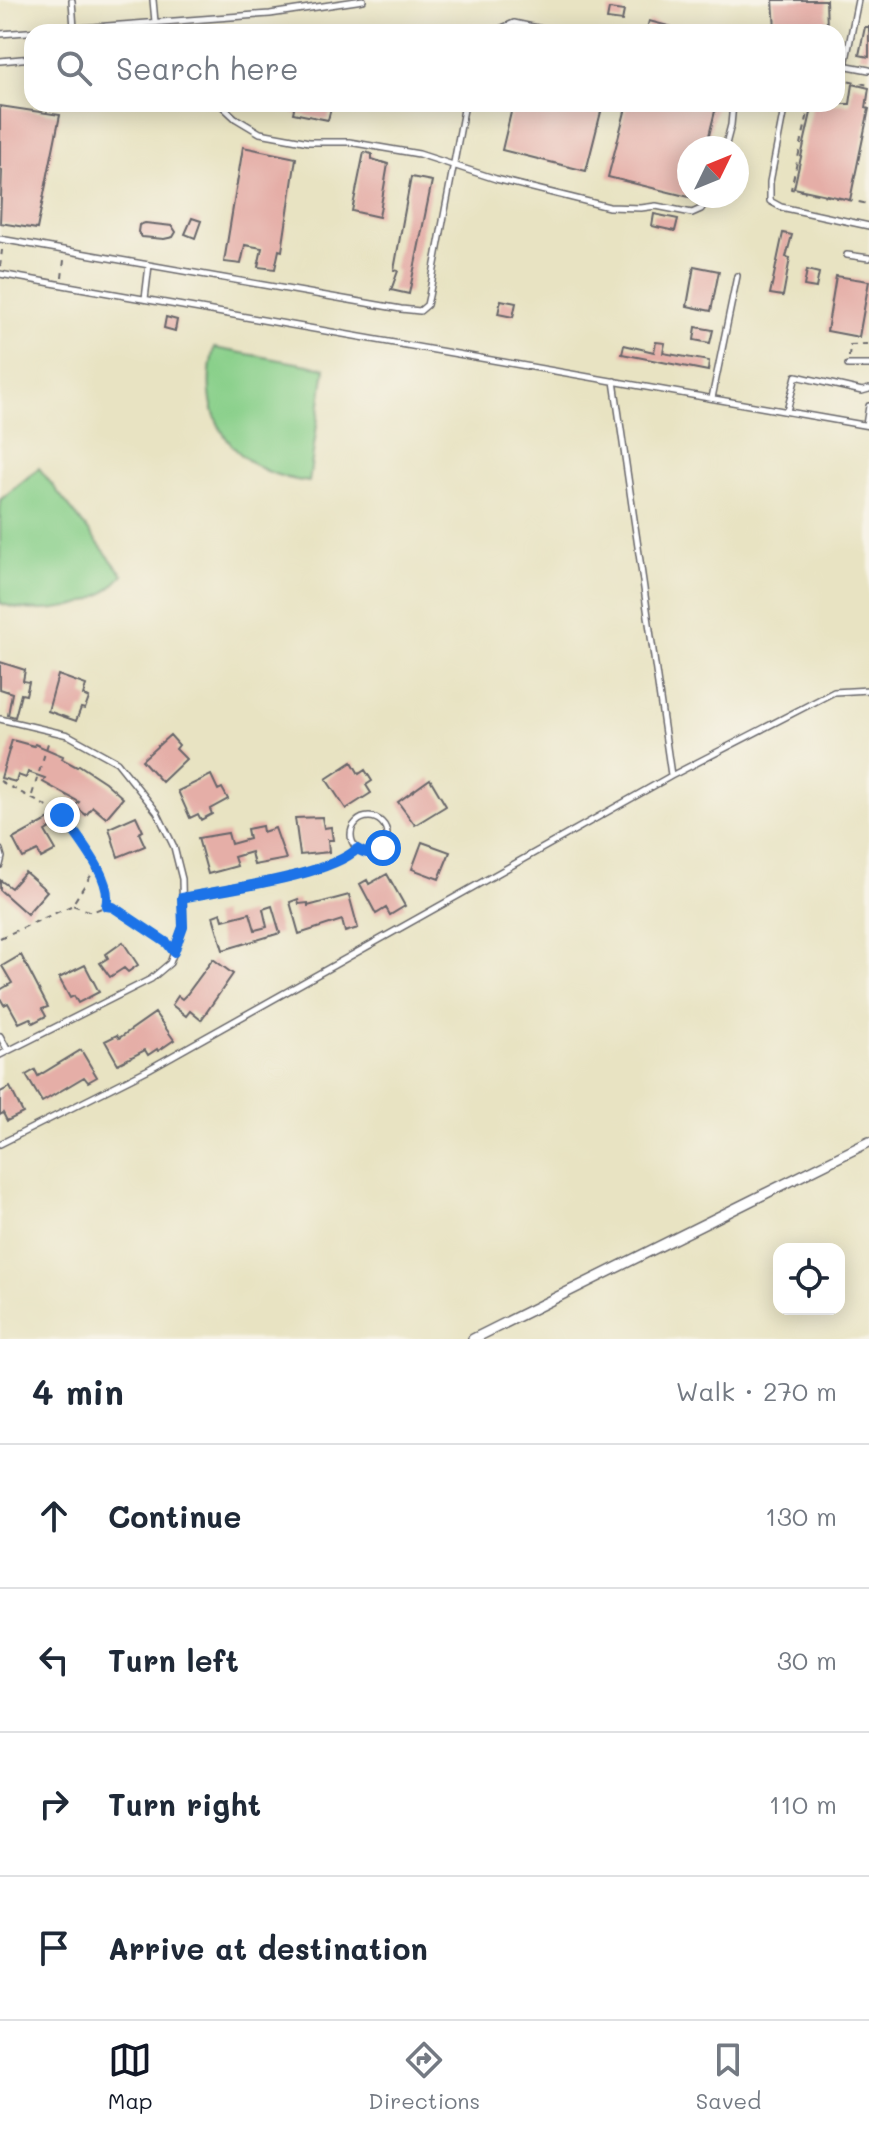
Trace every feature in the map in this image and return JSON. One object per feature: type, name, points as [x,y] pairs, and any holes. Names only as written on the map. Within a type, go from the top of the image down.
[{"type":"street","points":[[473,1339],[869,1142]]},
{"type":"lane","points":[[153,0],[155,22]]},
{"type":"lane","points":[[128,24],[270,14],[363,0]]},
{"type":"lane","points":[[858,0],[845,65],[869,70]]},
{"type":"lane","points":[[72,1],[74,24]]},
{"type":"lane","points":[[0,34],[24,32]]},
{"type":"lane","points":[[0,61],[24,59]]},
{"type":"lane","points":[[229,112],[260,133],[309,142],[349,142],[419,154],[453,166],[609,207],[656,206],[692,213],[702,208]]},
{"type":"lane","points":[[0,239],[420,311],[427,305],[429,296],[463,112]]},
{"type":"lane","points":[[728,136],[732,112]]},
{"type":"lane","points":[[783,112],[770,182],[770,201],[781,207],[869,226]]},
{"type":"lane","points":[[847,255],[869,258]]},
{"type":"lane","points":[[145,299],[149,265]]},
{"type":"lane","points":[[0,272],[868,425],[869,406]]},
{"type":"lane","points":[[712,398],[737,276]]},
{"type":"lane","points":[[848,365],[869,365]]},
{"type":"lane","points":[[787,411],[796,376],[862,391],[869,389]]},
{"type":"lane","points":[[614,381],[671,776]]},
{"type":"lane","points":[[0,1144],[149,1069],[671,776],[834,692],[869,690]]},
{"type":"lane","points":[[0,719],[68,735],[117,762],[132,779],[157,812],[174,847],[182,879],[183,927],[170,963],[151,979],[0,1055]]},
{"type":"lane","points":[[366,817],[380,820],[388,834],[383,848],[368,854],[357,849],[351,839],[354,825],[366,817]]},
{"type":"lane","points":[[182,898],[312,871],[339,863],[357,849]]},
{"type":"lane","points":[[0,850],[0,865]]},
{"type":"lane","points":[[0,1036],[8,1051]]},
{"type":"path","points":[[845,80],[869,85]]},
{"type":"path","points":[[808,112],[791,189],[869,204]]},
{"type":"path","points":[[0,272],[2,249]]},
{"type":"path","points":[[61,285],[64,259]]},
{"type":"path","points":[[31,797],[51,732]]},
{"type":"path","points":[[0,781],[62,815],[97,866],[108,899],[106,906]]},
{"type":"path","points":[[0,938],[72,905],[97,866]]},
{"type":"path","points":[[72,905],[92,912],[106,906],[113,907],[167,943],[174,952]]},
{"type":"green space","points":[[214,348],[325,368],[309,482],[260,468],[227,439],[217,420],[211,398],[210,374]]},
{"type":"green space","points":[[39,468],[123,575],[104,593],[80,604],[39,610],[0,603],[0,500]]},
{"type":"building","points":[[773,0],[826,0],[827,24],[775,24]]},
{"type":"building","points":[[609,9],[624,11],[622,21],[607,19]]},
{"type":"building","points":[[865,27],[869,27],[869,57],[859,55]]},
{"type":"building","points":[[853,84],[869,88],[866,108],[869,109],[850,200],[794,188],[811,112],[845,112],[845,104],[850,104]]},
{"type":"building","points":[[0,106],[60,115],[37,229],[0,223]]},
{"type":"building","points":[[293,112],[330,112],[328,120]]},
{"type":"building","points":[[511,112],[601,112],[586,171],[502,150]]},
{"type":"building","points":[[625,112],[715,112],[709,136],[677,136],[677,194],[608,177]]},
{"type":"building","points":[[243,147],[296,158],[282,251],[279,250],[275,269],[258,267],[262,248],[245,245],[241,264],[224,262]]},
{"type":"building","points":[[364,152],[372,154],[372,159],[388,164],[379,217],[352,211]]},
{"type":"building","points":[[411,177],[432,181],[409,294],[391,290],[398,271],[394,270]]},
{"type":"building","points":[[654,214],[678,219],[675,231],[652,226]]},
{"type":"building","points":[[192,218],[201,221],[195,238],[185,234]]},
{"type":"building","points":[[139,225],[172,226],[176,232],[173,237],[164,239],[142,237],[138,232]]},
{"type":"building","points":[[783,233],[792,235],[786,257],[790,258],[783,296],[770,294]]},
{"type":"building","points":[[694,266],[719,271],[711,311],[687,306]]},
{"type":"building","points":[[807,270],[819,273],[816,288],[804,286]]},
{"type":"building","points":[[836,276],[869,281],[859,337],[827,331]]},
{"type":"building","points":[[501,300],[516,303],[513,317],[498,314]]},
{"type":"building","points":[[166,317],[177,320],[175,331],[164,328]]},
{"type":"building","points":[[696,327],[713,330],[710,343],[694,340]]},
{"type":"building","points":[[656,342],[665,343],[663,353],[709,361],[708,371],[622,354],[624,345],[654,352]]},
{"type":"building","points":[[0,662],[25,670],[23,681],[29,682],[26,695],[21,694],[15,717],[8,715],[12,693],[0,689]]},
{"type":"building","points":[[58,675],[86,685],[83,695],[89,698],[76,721],[48,711]]},
{"type":"building","points":[[170,735],[179,745],[176,749],[186,759],[162,782],[142,760]]},
{"type":"building","points":[[12,740],[35,744],[63,756],[62,759],[77,767],[79,765],[123,798],[106,818],[93,807],[86,815],[75,806],[79,802],[43,782],[45,778],[28,772],[26,778],[18,775],[16,782],[1,778]]},
{"type":"building","points":[[352,762],[359,774],[365,770],[372,781],[366,785],[371,793],[346,809],[326,779]]},
{"type":"building","points":[[211,775],[218,790],[222,788],[228,799],[210,809],[212,814],[201,820],[198,814],[190,818],[178,791]]},
{"type":"building","points":[[430,779],[446,806],[415,825],[398,802]]},
{"type":"building","points":[[62,812],[66,819],[45,831],[56,850],[41,858],[38,851],[23,858],[13,839]]},
{"type":"building","points":[[136,816],[145,846],[118,857],[109,828]]},
{"type":"building","points":[[322,817],[324,828],[331,827],[333,840],[328,840],[329,852],[300,855],[295,818]]},
{"type":"building","points":[[262,826],[263,832],[275,828],[286,859],[254,865],[251,852],[234,857],[237,866],[208,874],[198,838],[228,833],[231,844],[249,839],[247,829]]},
{"type":"building","points":[[422,842],[450,852],[439,879],[412,869]]},
{"type":"building","points":[[25,872],[47,891],[27,914],[0,890],[0,880],[11,888]]},
{"type":"building","points":[[387,874],[405,906],[390,915],[386,908],[376,914],[360,884],[367,880],[369,884]]},
{"type":"building","points":[[349,895],[358,928],[345,932],[342,920],[299,934],[290,902],[298,899],[299,904],[308,903],[308,906]]},
{"type":"building","points":[[272,906],[280,933],[223,950],[213,916],[221,913],[223,920],[250,913],[255,930],[267,927],[263,909]]},
{"type":"building","points":[[123,942],[138,965],[128,972],[124,968],[110,977],[100,963],[108,958],[106,954]]},
{"type":"building","points":[[21,955],[48,1007],[42,1009],[46,1016],[33,1023],[30,1018],[19,1023],[8,1003],[4,1005],[0,998],[0,990],[12,983],[2,966]]},
{"type":"building","points":[[213,959],[233,974],[201,1020],[190,1011],[186,1016],[172,1005],[178,996],[182,999],[187,994]]},
{"type":"building","points":[[85,965],[99,992],[78,1003],[74,996],[70,998],[59,978]]},
{"type":"building","points":[[155,1013],[174,1040],[158,1051],[148,1055],[145,1050],[118,1064],[105,1041],[117,1035],[119,1038]]},
{"type":"building","points":[[81,1050],[97,1077],[88,1082],[84,1077],[42,1102],[26,1075],[35,1070],[38,1076]]},
{"type":"building","points":[[10,1087],[23,1113],[7,1121],[3,1113],[0,1115],[0,1092]]},
{"type":"route","points":[[62,815],[95,861],[108,899],[106,906],[113,907],[167,943],[174,952],[183,927],[182,898],[312,871],[339,863],[357,849],[368,854],[383,848]]}]
